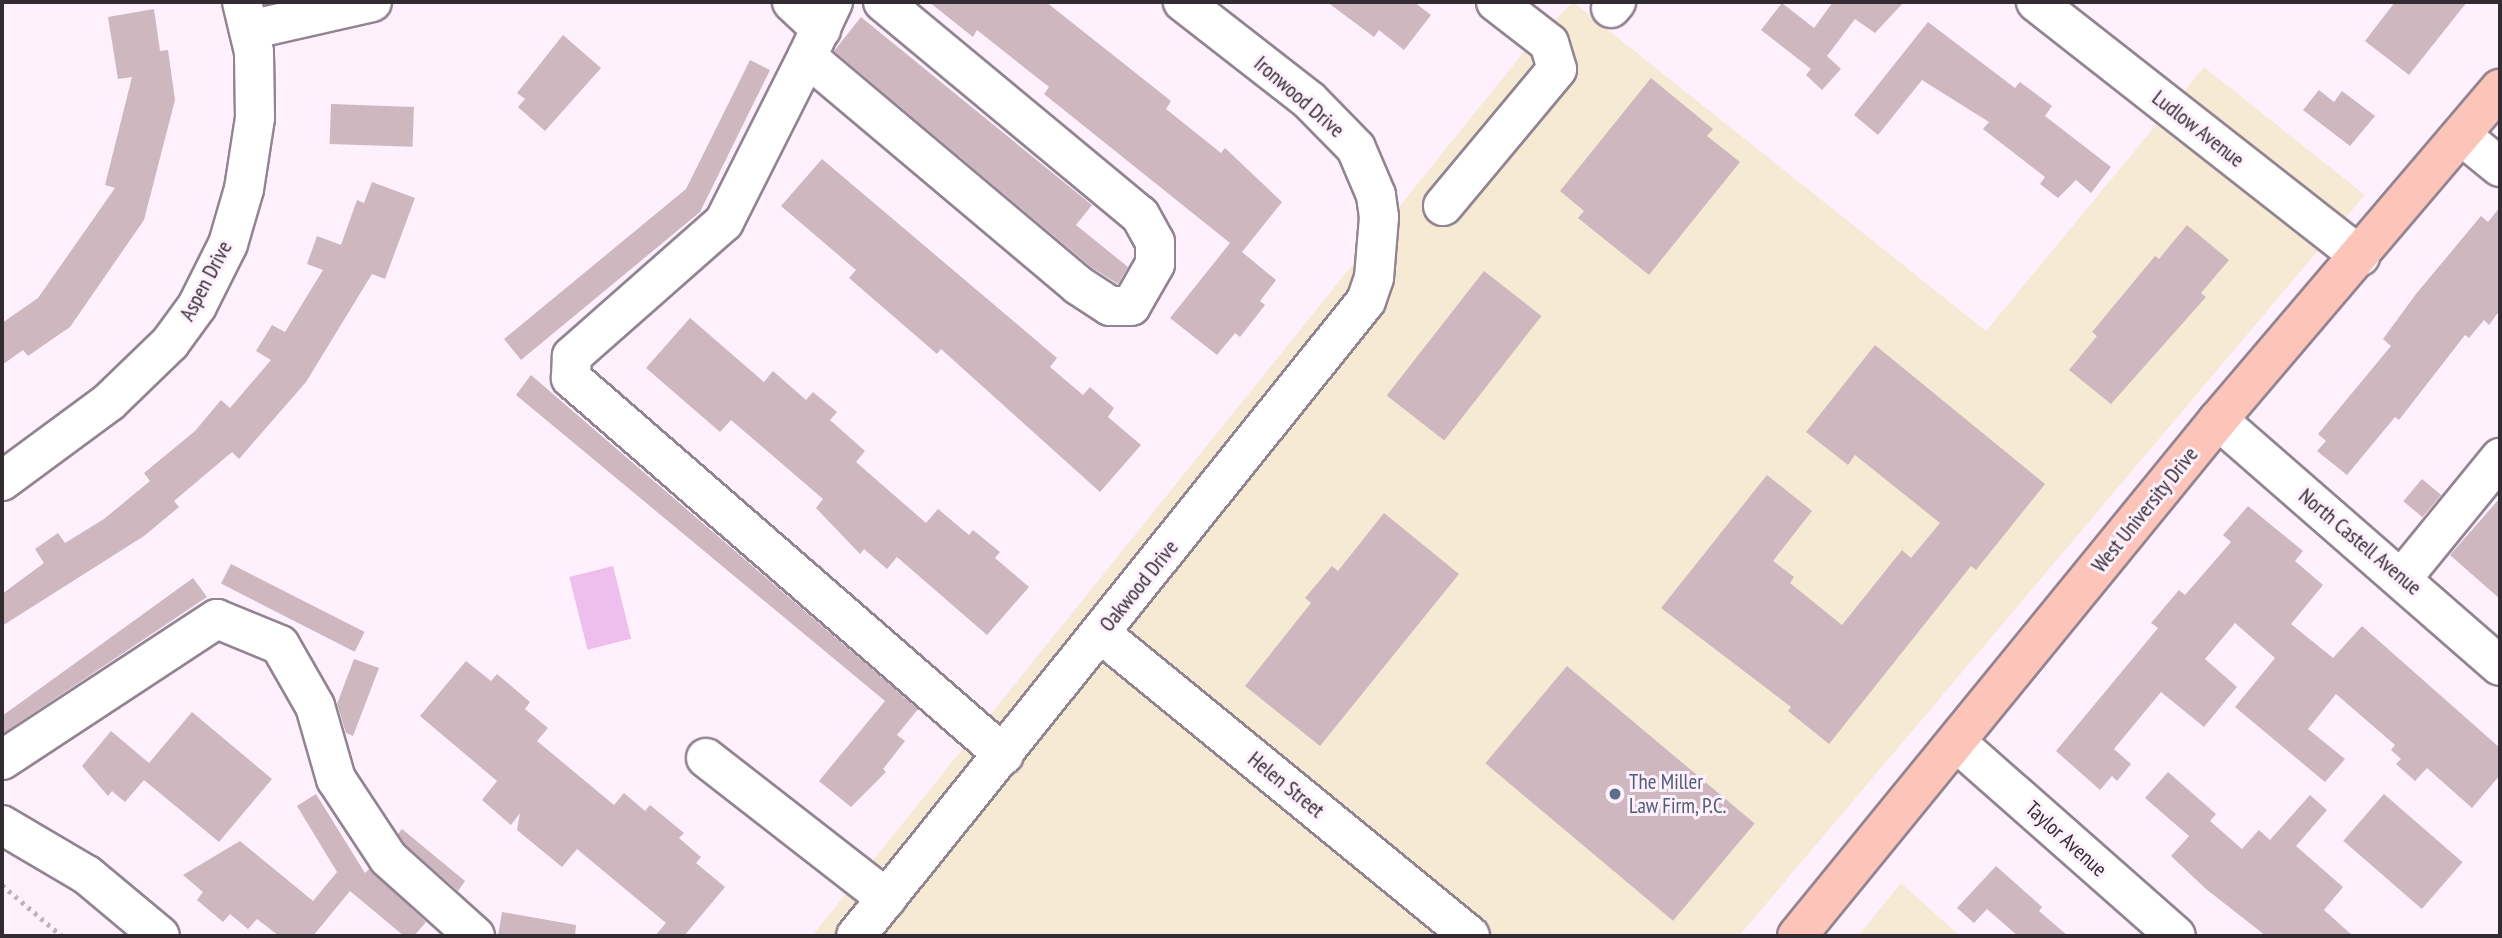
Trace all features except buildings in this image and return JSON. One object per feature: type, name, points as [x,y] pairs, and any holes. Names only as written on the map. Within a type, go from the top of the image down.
[{"type":"main road","name":"West University Drive","points":[[1797,936],[2218,420],[2500,89]]},
{"type":"street","points":[[245,16],[372,2]]},
{"type":"street","points":[[792,2],[1078,285],[1110,306],[1131,306],[1155,264],[1155,243],[1140,215],[883,2]]},
{"type":"street","name":"Ironwood Drive","points":[[1183,2],[1334,122],[1368,173],[1378,217]]},
{"type":"street","points":[[1443,206],[1557,69],[1549,43],[1496,2]]},
{"type":"street","name":"Ludlow Avenue","points":[[2036,2],[2360,256]]},
{"type":"street","name":"Aspen Drive","points":[[2,481],[108,402],[170,343],[197,306],[228,244],[244,189],[255,118],[245,16]]},
{"type":"street","points":[[821,29],[724,222],[572,356],[571,378],[1004,755]]},
{"type":"street","points":[[2462,136],[2500,167]]},
{"type":"street","name":"Oakwood Drive","points":[[856,936],[1354,321],[1374,278],[1378,217]]},
{"type":"street","name":"North Castell Avenue","points":[[2218,420],[2403,577],[2500,666]]},
{"type":"street","points":[[2403,577],[2500,458]]},
{"type":"street","points":[[2,760],[217,619],[280,645],[315,706],[336,779],[388,858],[475,936]]},
{"type":"street","name":"Helen Street","points":[[1100,634],[1470,936]]},
{"type":"street","name":"Taylor Avenue","points":[[1956,742],[2176,936]]},
{"type":"street","points":[[706,758],[887,899]]},
{"type":"street","points":[[2,825],[87,875],[160,936]]},
{"type":"path","points":[[2,885],[62,936]]},
{"type":"shaded area","points":[[1573,2],[1986,331],[2204,67],[2365,195],[1739,936],[812,936],[1531,43]]},
{"type":"shaded area","points":[[613,566],[631,639],[587,650],[569,577]]},
{"type":"shaded area","points":[[1901,883],[1960,936],[1858,936]]},
{"type":"place","name":"The Miller Law Firm, P.C.","points":[[1615,794]]}]
